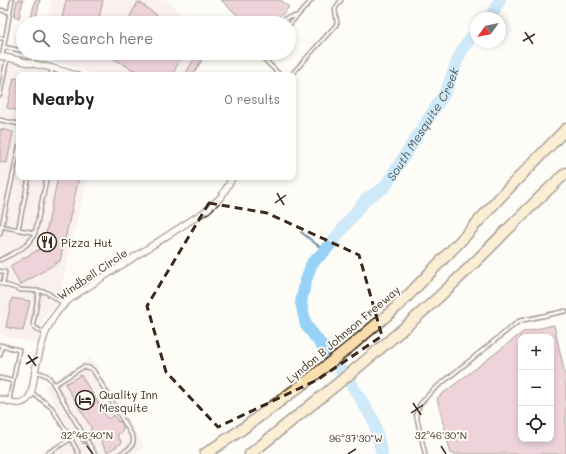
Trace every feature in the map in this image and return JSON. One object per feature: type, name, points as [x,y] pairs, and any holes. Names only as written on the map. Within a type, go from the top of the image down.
[{"type":"highway","points":[[503,194],[566,123]]},
{"type":"highway","name":"Lyndon B Johnson Freeway","points":[[205,454],[311,378],[399,305],[566,129]]},
{"type":"highway","points":[[250,454],[365,362],[444,293],[566,172]]},
{"type":"street","points":[[3,57],[16,60]]},
{"type":"street","points":[[18,60],[63,72]]},
{"type":"street","name":"Windbell Circle","points":[[32,392],[35,371],[45,333],[55,314],[64,304],[207,210],[221,197],[231,180]]},
{"type":"street","points":[[0,399],[22,403],[28,399],[32,392]]},
{"type":"lane","points":[[0,95],[5,39],[12,0]]},
{"type":"lane","points":[[297,16],[312,0]]},
{"type":"lane","points":[[294,72],[336,25],[335,9],[341,0]]},
{"type":"lane","points":[[0,10],[10,12]]},
{"type":"lane","points":[[0,38],[5,39]]},
{"type":"lane","points":[[4,47],[16,50]]},
{"type":"lane","points":[[265,60],[277,72]]},
{"type":"lane","points":[[51,72],[52,68]]},
{"type":"lane","points":[[0,120],[16,123]]},
{"type":"lane","points":[[0,234],[16,160]]},
{"type":"lane","points":[[18,230],[28,180]]},
{"type":"lane","points":[[0,260],[27,245],[32,240],[35,233],[46,180]]},
{"type":"lane","points":[[1,226],[35,233]]},
{"type":"lane","points":[[0,271],[5,272],[2,284],[21,290],[46,292],[64,304]]},
{"type":"lane","points":[[39,291],[33,324],[35,328],[45,333]]},
{"type":"lane","points":[[425,454],[416,414],[420,404],[432,391],[519,322],[566,311]]},
{"type":"lane","points":[[0,355],[1,346],[19,350],[8,401]]},
{"type":"lane","points":[[54,385],[84,367],[93,370],[134,437],[134,443],[132,446],[120,454]]},
{"type":"lane","points":[[35,371],[50,377],[83,434]]},
{"type":"lane","points":[[0,378],[13,381]]},
{"type":"lane","points":[[32,392],[52,408],[79,454]]},
{"type":"lane","points":[[46,454],[71,439]]},
{"type":"lane","points":[[87,441],[95,454]]},
{"type":"highlighted area","points":[[209,203],[267,213],[359,255],[382,336],[317,380],[218,427],[166,372],[147,306]]},
{"type":"shaded area","points":[[51,0],[166,0],[183,16],[48,16]]},
{"type":"shaded area","points":[[0,60],[47,72],[16,72],[16,180],[86,180],[60,293],[63,297],[45,316],[37,344],[0,335]]},
{"type":"shaded area","points":[[51,60],[204,60],[196,72],[90,72]]},
{"type":"shaded area","points":[[91,358],[145,447],[133,454],[37,454],[72,433],[44,386]]},
{"type":"building","points":[[17,0],[23,0],[19,16],[14,16]]},
{"type":"building","points":[[35,0],[40,0],[37,16],[32,16]]},
{"type":"building","points":[[66,0],[103,0],[100,16],[63,16]]},
{"type":"building","points":[[221,0],[281,0],[289,7],[281,16],[238,16]]},
{"type":"building","points":[[138,2],[157,15],[157,16],[130,16]]},
{"type":"building","points":[[116,60],[180,60],[174,72],[137,72]]},
{"type":"building","points":[[193,60],[202,60],[195,72],[187,72]]},
{"type":"building","points":[[14,78],[16,78],[16,110],[7,108]]},
{"type":"building","points":[[0,129],[13,132],[7,163],[0,162]]},
{"type":"building","points":[[57,180],[78,180],[60,261],[20,285],[10,266],[43,247]]},
{"type":"building","points":[[12,298],[30,301],[23,331],[6,327]]},
{"type":"building","points":[[554,325],[566,379],[566,454],[451,454],[437,398],[518,336],[518,442],[554,442],[554,334],[520,334],[523,332]]},
{"type":"building","name":"Quality Inn Mesquite","points":[[81,375],[108,419],[114,415],[118,422],[120,421],[124,427],[122,429],[123,431],[117,435],[122,443],[107,452],[97,435],[90,440],[87,438],[85,439],[85,443],[83,444],[79,437],[85,436],[85,433],[92,429],[65,384]]},
{"type":"waterway","name":"South Mesquite Creek","points":[[493,12],[500,0]]},
{"type":"waterway","name":"South Mesquite Creek","points":[[382,454],[374,421],[350,382],[306,325],[301,303],[305,283],[312,263],[325,251],[367,198],[384,188],[446,91],[462,50],[470,39]]},
{"type":"waterway","points":[[301,232],[325,251]]},
{"type":"place","name":"Pizza Hut","points":[[47,242]]},
{"type":"place","name":"Quality Inn Mesquite","points":[[85,400]]}]
